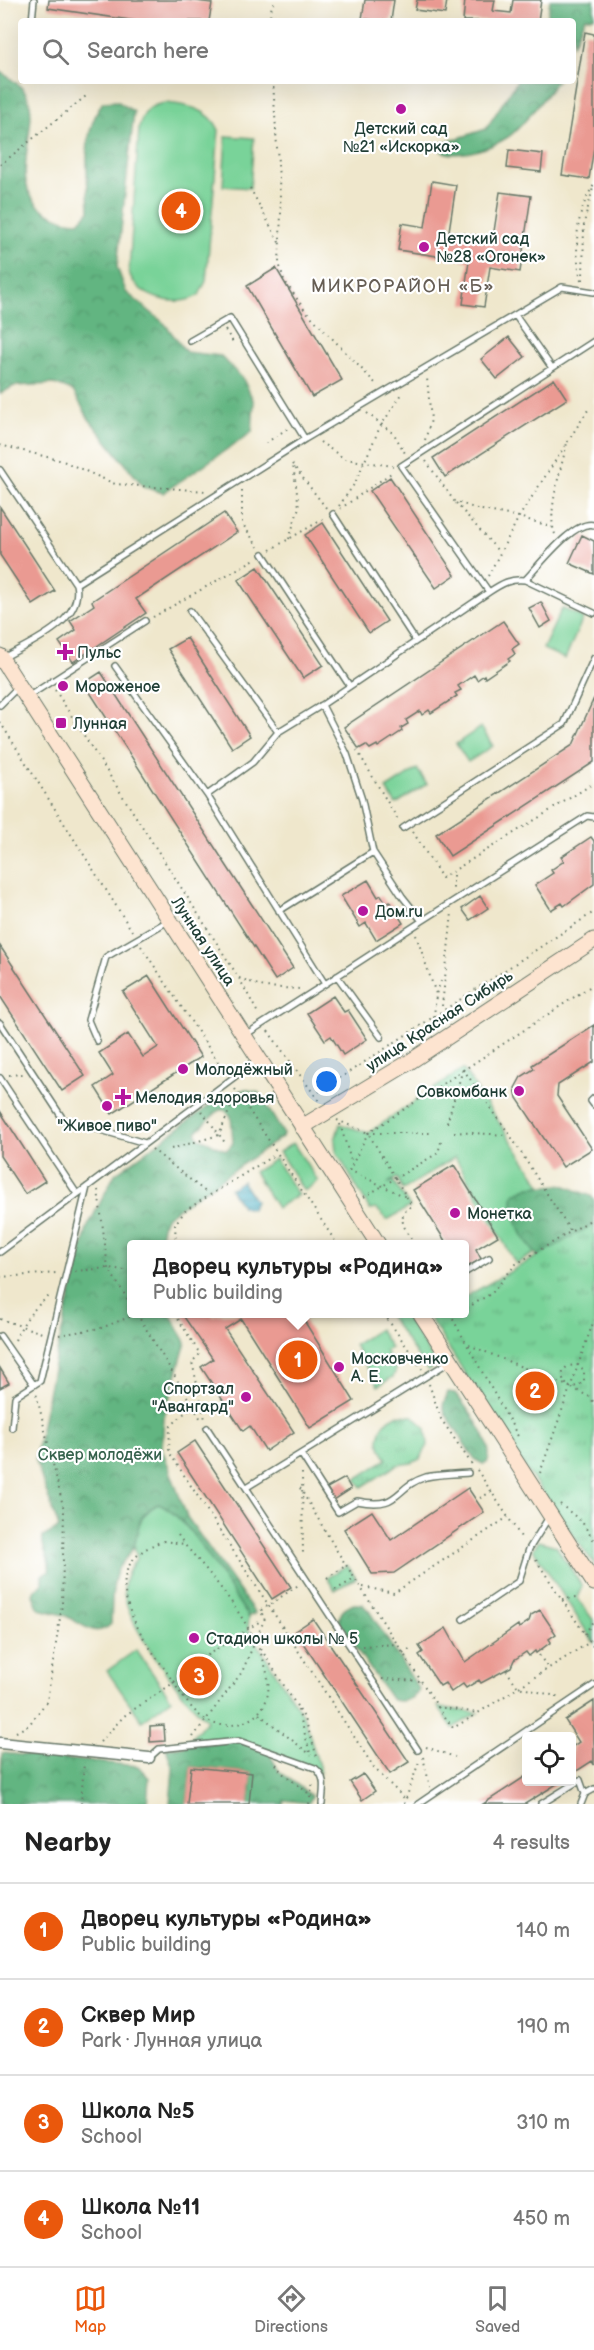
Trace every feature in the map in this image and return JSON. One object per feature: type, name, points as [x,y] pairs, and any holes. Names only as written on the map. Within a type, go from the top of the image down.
[{"type":"street","name":"Лунная улица","points":[[1,658],[375,1240]]},
{"type":"street","name":"улица Красная Сибирь","points":[[302,1127],[408,1064],[594,940]]},
{"type":"street","points":[[424,1318],[594,1583]]},
{"type":"street","points":[[0,1743],[88,1750],[149,1758]]},
{"type":"lane","points":[[32,18],[34,0]]},
{"type":"lane","points":[[76,584],[307,437],[562,287],[594,292]]},
{"type":"lane","points":[[515,315],[552,368]]},
{"type":"lane","points":[[190,341],[230,318],[307,437]]},
{"type":"lane","points":[[489,591],[401,466],[594,341]]},
{"type":"lane","points":[[0,470],[76,584],[79,596],[71,614],[1,658]]},
{"type":"lane","points":[[333,514],[415,640]]},
{"type":"lane","points":[[525,580],[576,528],[587,523],[594,525]]},
{"type":"lane","points":[[263,554],[349,685]]},
{"type":"lane","points":[[207,795],[253,762],[278,732],[322,705],[489,591],[510,581],[525,580],[594,613]]},
{"type":"lane","points":[[190,611],[278,732]]},
{"type":"lane","points":[[0,705],[24,691],[50,682],[145,621]]},
{"type":"lane","points":[[405,826],[564,724],[594,658]]},
{"type":"lane","points":[[115,666],[207,795],[325,984]]},
{"type":"lane","points":[[322,705],[347,754],[363,800],[373,852],[402,896],[423,921]]},
{"type":"lane","points":[[244,1036],[587,816],[594,817]]},
{"type":"lane","points":[[279,911],[373,852]]},
{"type":"lane","points":[[98,1041],[88,1020],[106,957],[169,920]]},
{"type":"lane","points":[[337,976],[381,1037]]},
{"type":"lane","points":[[0,1023],[63,1119],[145,1143]]},
{"type":"lane","points":[[0,1252],[259,1059]]},
{"type":"lane","points":[[0,1077],[77,1194]]},
{"type":"lane","points":[[594,1098],[591,1101],[594,1105]]},
{"type":"lane","points":[[12,1428],[15,1397],[40,1381],[87,1187]]},
{"type":"lane","points":[[469,1270],[489,1258]]},
{"type":"lane","points":[[0,1336],[34,1385]]},
{"type":"lane","points":[[247,1487],[302,1456],[451,1361]]},
{"type":"lane","points":[[207,1428],[370,1678],[420,1748]]},
{"type":"lane","points":[[302,1456],[338,1512],[357,1501],[379,1505],[386,1503],[424,1478],[468,1473]]},
{"type":"lane","points":[[463,1619],[519,1581],[529,1549],[550,1515]]},
{"type":"lane","points":[[418,1804],[594,1685]]},
{"type":"lane","points":[[149,1758],[159,1749],[239,1741],[315,1768],[321,1773],[324,1781],[322,1804]]},
{"type":"lane","points":[[541,1804],[580,1780],[585,1794]]},
{"type":"lane","points":[[581,1804],[585,1794],[594,1789]]},
{"type":"path","points":[[270,18],[272,5],[277,0]]},
{"type":"path","points":[[273,84],[281,213],[279,263],[284,280],[304,309],[383,392]]},
{"type":"path","points":[[0,165],[86,96]]},
{"type":"path","points":[[583,289],[577,264],[576,237],[582,202],[594,185]]},
{"type":"path","points":[[583,289],[584,223],[594,185]]},
{"type":"path","points":[[250,188],[279,244]]},
{"type":"path","points":[[220,323],[239,352]]},
{"type":"path","points":[[427,367],[431,420],[421,454],[454,501],[499,552]]},
{"type":"path","points":[[333,514],[355,483],[383,423],[402,393]]},
{"type":"path","points":[[358,407],[383,423],[394,434],[409,461]]},
{"type":"path","points":[[484,584],[519,517],[588,410]]},
{"type":"path","points":[[266,443],[288,429],[282,419]]},
{"type":"path","points":[[307,437],[345,459],[401,466]]},
{"type":"path","points":[[559,545],[552,527],[557,486],[567,440]]},
{"type":"path","points":[[0,445],[63,461],[115,484],[221,492]]},
{"type":"path","points":[[287,450],[292,464],[298,507],[289,539]]},
{"type":"path","points":[[292,464],[315,496],[333,514]]},
{"type":"path","points":[[145,621],[333,514],[401,466]]},
{"type":"path","points":[[242,479],[242,523],[263,554]]},
{"type":"path","points":[[454,501],[477,510],[519,517],[552,527]]},
{"type":"path","points":[[50,682],[238,978],[263,1024],[314,1095],[340,1124],[352,1165]]},
{"type":"path","points":[[0,722],[137,940],[334,1240]]},
{"type":"path","points":[[355,747],[405,826],[442,878],[453,874],[594,783]]},
{"type":"path","points":[[442,1006],[453,902],[453,874]]},
{"type":"path","points":[[314,1095],[594,912]]},
{"type":"path","points":[[414,927],[436,994]]},
{"type":"path","points":[[434,1017],[436,994],[444,976]]},
{"type":"path","points":[[238,978],[264,987],[315,990]]},
{"type":"path","points":[[341,1186],[368,1133],[594,984]]},
{"type":"path","points":[[447,1123],[463,1069]]},
{"type":"path","points":[[463,1069],[510,1135],[571,1232]]},
{"type":"path","points":[[0,1077],[34,1074]]},
{"type":"path","points":[[171,1149],[219,1134],[234,1099]]},
{"type":"path","points":[[200,1109],[226,1144]]},
{"type":"path","points":[[340,1124],[368,1133],[434,1133]]},
{"type":"path","points":[[454,1132],[510,1135]]},
{"type":"path","points":[[368,1133],[412,1206],[406,1210],[403,1225],[412,1240]]},
{"type":"path","points":[[364,1197],[438,1152],[441,1142]]},
{"type":"path","points":[[145,1143],[209,1195]]},
{"type":"path","points":[[176,1240],[175,1224],[186,1210],[277,1153]]},
{"type":"path","points":[[349,1170],[406,1197]]},
{"type":"path","points":[[97,1179],[108,1268],[127,1298]]},
{"type":"path","points":[[469,1307],[492,1293],[516,1264],[594,1218]]},
{"type":"path","points":[[11,1352],[22,1326],[37,1304],[64,1285]]},
{"type":"path","points":[[0,1319],[51,1336],[101,1328],[127,1318]]},
{"type":"path","points":[[139,1318],[207,1428]]},
{"type":"path","points":[[178,1318],[200,1354],[192,1362],[207,1428]]},
{"type":"path","points":[[387,1318],[427,1376],[441,1419],[493,1491],[594,1648]]},
{"type":"path","points":[[452,1318],[523,1445]]},
{"type":"path","points":[[534,1465],[539,1475],[594,1320]]},
{"type":"path","points":[[467,1345],[569,1386],[590,1397],[594,1403]]},
{"type":"path","points":[[578,1365],[584,1370],[584,1381],[578,1386],[569,1386],[562,1379],[563,1371],[568,1366],[578,1365]]},
{"type":"path","points":[[10,1735],[29,1725],[48,1701],[62,1605],[64,1510],[34,1385]]},
{"type":"path","points":[[193,1405],[170,1427],[169,1452],[375,1769],[405,1799]]},
{"type":"path","points":[[185,1746],[242,1672],[256,1641],[262,1620],[265,1618],[260,1611],[299,1585],[303,1576],[300,1488],[302,1456]]},
{"type":"path","points":[[300,1488],[453,1728],[590,1642]]},
{"type":"path","points":[[480,1498],[493,1491]]},
{"type":"path","points":[[556,1500],[582,1522],[594,1541]]},
{"type":"path","points":[[362,1587],[394,1593],[508,1517]]},
{"type":"path","points":[[177,1535],[232,1604],[298,1707],[305,1719],[321,1773]]},
{"type":"path","points":[[184,1544],[163,1541],[144,1550],[130,1567],[125,1583],[127,1606],[134,1625],[174,1682],[207,1720],[219,1725],[249,1720],[258,1713],[267,1699],[269,1681],[256,1641]]},
{"type":"path","points":[[327,1578],[347,1565]]},
{"type":"path","points":[[335,1590],[356,1578]]},
{"type":"path","points":[[562,1599],[577,1598]]},
{"type":"path","points":[[81,1804],[88,1750],[124,1716],[174,1682],[206,1656],[262,1620]]},
{"type":"path","points":[[585,1634],[593,1621]]},
{"type":"path","points":[[350,1647],[398,1644]]},
{"type":"path","points":[[404,1653],[413,1647]]},
{"type":"path","points":[[539,1655],[548,1668]]},
{"type":"path","points":[[506,1670],[518,1687],[554,1695],[569,1702]]},
{"type":"path","points":[[370,1678],[422,1682]]},
{"type":"path","points":[[258,1713],[311,1755],[298,1707]]},
{"type":"path","points":[[438,1707],[478,1713]]},
{"type":"path","points":[[404,1804],[421,1761],[420,1748]]},
{"type":"path","points":[[420,1748],[455,1757]]},
{"type":"path","points":[[420,1748],[432,1794]]},
{"type":"path","points":[[268,1751],[280,1773],[312,1796]]},
{"type":"path","points":[[309,1804],[315,1768]]},
{"type":"green space","points":[[550,0],[594,0],[594,17],[585,17],[576,38],[576,18],[547,18]]},
{"type":"green space","points":[[0,71],[23,89],[30,105],[31,120],[25,170],[27,186],[34,201],[48,213],[63,219],[79,222],[89,211],[88,141],[96,115],[103,102],[117,101],[134,112],[117,267],[126,292],[165,324],[186,352],[221,356],[243,379],[254,402],[252,432],[163,493],[144,487],[89,419],[73,391],[54,384],[14,386],[0,394]]},
{"type":"green space","points":[[515,84],[555,84],[508,137],[493,145],[466,153],[441,151],[440,144],[486,129]]},
{"type":"green space","points":[[165,103],[203,112],[219,130],[206,281],[199,295],[180,301],[159,298],[140,289],[129,272],[139,128],[148,110]]},
{"type":"green space","points":[[226,136],[254,138],[250,188],[223,186]]},
{"type":"green space","points":[[562,608],[583,618],[565,659],[543,649]]},
{"type":"green space","points":[[481,727],[493,746],[468,762],[456,744]]},
{"type":"green space","points":[[417,769],[427,784],[396,804],[386,789]]},
{"type":"green space","points":[[463,1069],[542,1186],[530,1187],[524,1235],[535,1253],[516,1264],[455,1157],[403,1190],[397,1178],[388,1183],[394,1182],[410,1207],[387,1220],[377,1209],[370,1210],[336,1151],[335,1140],[340,1124],[368,1133]]},
{"type":"green space","name":"Сквер молодёжи","points":[[245,1089],[259,1093],[283,1133],[282,1137],[167,1216],[161,1230],[164,1240],[127,1240],[127,1318],[172,1318],[186,1342],[164,1417],[162,1449],[187,1517],[255,1613],[249,1617],[207,1554],[182,1522],[170,1510],[158,1504],[142,1517],[134,1546],[118,1569],[113,1589],[111,1624],[106,1628],[89,1629],[68,1617],[39,1609],[33,1595],[35,1589],[42,1585],[42,1575],[49,1572],[43,1537],[59,1528],[35,1459],[54,1364],[87,1228],[115,1174],[212,1104]],"holes":[[[219,1110],[225,1110],[231,1116],[233,1143],[227,1150],[199,1138],[196,1132]]]},
{"type":"green space","points":[[293,1143],[318,1181],[304,1191],[279,1152]]},
{"type":"green space","points":[[275,1159],[298,1195],[277,1208],[254,1172]]},
{"type":"green space","points":[[563,1185],[591,1196],[594,1200],[594,1313],[540,1260],[518,1226],[513,1210],[514,1194],[530,1187]]},
{"type":"green space","points":[[594,1224],[594,1564],[523,1465],[430,1318],[469,1318],[469,1295]]},
{"type":"green space","points":[[391,1318],[406,1318],[434,1360],[433,1367],[428,1371]]},
{"type":"green space","points":[[379,1329],[391,1348],[385,1351],[396,1370],[393,1377],[378,1386],[354,1345]]},
{"type":"green space","points":[[448,1392],[455,1393],[479,1427],[488,1447],[487,1463],[483,1464],[474,1459],[445,1413],[443,1405]]},
{"type":"green space","points":[[397,1415],[413,1416],[426,1428],[428,1445],[420,1459],[412,1463],[397,1465],[362,1487],[356,1479],[387,1459],[380,1447],[380,1434],[385,1423]]},
{"type":"green space","points":[[158,1504],[170,1510],[182,1522],[207,1554],[249,1617],[248,1629],[305,1719],[321,1773],[239,1741],[185,1746],[207,1720],[170,1679],[157,1660],[134,1623],[124,1592],[128,1574],[137,1558],[135,1542],[138,1527],[151,1508]]},
{"type":"green space","points":[[539,1541],[556,1546],[582,1586],[577,1598],[594,1621],[594,1643],[533,1549]]},
{"type":"green space","points":[[347,1565],[356,1578],[335,1590],[327,1578]]},
{"type":"green space","points":[[354,1604],[362,1604],[369,1611],[419,1689],[411,1698],[403,1701],[391,1699],[340,1625],[342,1612]]},
{"type":"green space","points":[[136,1650],[171,1699],[142,1721],[107,1671]]},
{"type":"green space","points":[[438,1707],[478,1713],[453,1728]]},
{"type":"green space","points":[[239,1741],[268,1751],[279,1771],[312,1796],[309,1803],[284,1800],[283,1804],[249,1804],[252,1773],[191,1767],[187,1804],[170,1804],[173,1769],[166,1748]]},
{"type":"green space","points":[[2,1753],[138,1766],[149,1778],[147,1804],[0,1804]]},
{"type":"water","points":[[242,1181],[255,1201],[252,1209],[242,1207],[230,1189]]},
{"type":"building","points":[[49,0],[188,0],[212,3],[210,18],[116,18],[48,8]]},
{"type":"building","points":[[365,0],[394,0],[391,18],[362,18]]},
{"type":"building","points":[[417,0],[447,0],[445,14],[415,10]]},
{"type":"building","points":[[465,0],[495,0],[493,11],[511,13],[513,0],[541,0],[538,18],[463,18]]},
{"type":"building","points":[[585,32],[594,34],[594,147],[589,179],[562,175]]},
{"type":"building","points":[[509,150],[543,154],[541,172],[507,168]]},
{"type":"building","points":[[432,181],[456,185],[449,231],[493,238],[500,192],[531,196],[520,272],[490,267],[484,307],[463,304],[469,261],[398,250],[402,223],[425,227]]},
{"type":"building","points":[[276,268],[342,380],[312,397],[247,286]]},
{"type":"building","points":[[509,337],[525,357],[497,379],[481,359]]},
{"type":"building","points":[[554,379],[567,399],[445,477],[433,458]]},
{"type":"building","points":[[390,477],[455,575],[436,588],[370,491]]},
{"type":"building","points":[[0,507],[55,591],[33,605],[0,555]]},
{"type":"building","points":[[224,513],[237,532],[136,599],[146,613],[73,662],[59,642],[76,630],[70,621],[94,605],[92,601]]},
{"type":"building","points":[[323,523],[387,621],[369,633],[305,535]]},
{"type":"building","points":[[582,535],[594,541],[594,574],[569,563]]},
{"type":"building","points":[[258,567],[323,665],[303,678],[238,580]]},
{"type":"building","points":[[541,602],[551,621],[540,628],[529,608]]},
{"type":"building","points":[[503,621],[519,644],[512,649],[515,654],[508,659],[510,661],[485,678],[484,675],[477,680],[474,675],[458,686],[461,690],[455,693],[457,696],[431,713],[429,710],[422,715],[420,711],[406,720],[408,724],[401,728],[402,731],[378,747],[377,745],[370,749],[366,745],[359,749],[344,727]]},
{"type":"building","points":[[187,638],[250,736],[232,748],[168,649]]},
{"type":"building","points":[[101,672],[293,968],[275,980],[84,683]]},
{"type":"building","points":[[594,698],[594,762],[450,856],[436,834],[573,745]]},
{"type":"building","points":[[591,837],[594,841],[594,884],[564,906],[562,903],[551,910],[535,885],[553,873],[551,870],[564,861],[561,857]]},
{"type":"building","points":[[368,880],[378,897],[381,895],[387,904],[390,902],[403,923],[376,940],[366,923],[360,927],[341,896]]},
{"type":"building","points":[[480,896],[488,908],[470,920],[462,909]]},
{"type":"building","points":[[0,946],[85,1076],[62,1091],[0,996]]},
{"type":"building","points":[[149,976],[201,1057],[112,1114],[95,1087],[113,1075],[99,1053],[128,1034],[143,1057],[158,1047],[123,992]]},
{"type":"building","points":[[333,996],[344,1012],[348,1010],[367,1039],[343,1055],[331,1036],[325,1040],[307,1013]]},
{"type":"building","points":[[594,1025],[594,1062],[558,1085],[557,1096],[592,1149],[563,1167],[517,1098],[515,1088],[521,1077],[534,1069],[532,1065]]},
{"type":"building","points":[[0,1111],[45,1181],[25,1194],[0,1156]]},
{"type":"building","name":"Монетка","points":[[454,1165],[498,1236],[476,1249],[481,1259],[469,1266],[469,1240],[444,1240],[413,1190]]},
{"type":"building","points":[[185,1318],[302,1318],[354,1401],[310,1428],[241,1319],[225,1329],[294,1432],[266,1451],[250,1426],[243,1431],[201,1367],[213,1359]]},
{"type":"building","points":[[0,1368],[9,1383],[0,1388]]},
{"type":"building","points":[[195,1441],[291,1587],[272,1599],[177,1453]]},
{"type":"building","points":[[345,1478],[351,1489],[334,1500],[327,1488]]},
{"type":"building","points":[[468,1488],[484,1512],[394,1573],[372,1574],[344,1529],[372,1511],[391,1540]]},
{"type":"building","points":[[540,1610],[556,1634],[549,1639],[551,1642],[529,1656],[526,1652],[514,1660],[511,1667],[481,1683],[479,1680],[466,1688],[463,1684],[451,1692],[445,1683],[440,1686],[419,1655],[423,1652],[419,1646],[446,1628],[465,1662],[518,1625],[519,1628],[529,1621],[531,1615]]},
{"type":"building","points":[[313,1619],[409,1762],[390,1774],[295,1631]]},
{"type":"building","points":[[594,1701],[594,1765],[592,1761],[576,1771],[576,1744],[579,1742],[576,1732],[573,1732],[565,1720]]},
{"type":"building","points":[[164,1725],[165,1741],[150,1742],[150,1726]]},
{"type":"building","points":[[191,1767],[252,1773],[249,1804],[187,1804]]},
{"type":"building","points":[[363,1774],[375,1791],[362,1800],[350,1782]]},
{"type":"building","points":[[522,1779],[522,1786],[554,1786],[525,1804],[483,1804]]},
{"type":"place","name":"Детский сад №21 «Искорка»","points":[[401,109]]},
{"type":"place","name":"Школа №11","points":[[181,211]]},
{"type":"place","name":"Детский сад №28 «Огонек»","points":[[424,247]]},
{"type":"place","name":"Пульс","points":[[65,652]]},
{"type":"place","name":"Мороженое","points":[[63,686]]},
{"type":"place","name":"Лунная","points":[[61,723]]},
{"type":"place","name":"Дом.ru","points":[[363,911]]},
{"type":"place","name":"Молодёжный","points":[[183,1069]]},
{"type":"place","name":"Совкомбанк","points":[[519,1091]]},
{"type":"place","name":"Мелодия здоровья","points":[[123,1097]]},
{"type":"place","name":"\"Живое пиво\"","points":[[107,1106]]},
{"type":"place","name":"Монетка","points":[[455,1213]]},
{"type":"place","name":"Дворец культуры «Родина»","points":[[298,1360]]},
{"type":"place","name":"Московченко А. Е.","points":[[339,1367]]},
{"type":"place","name":"Сквер Мир","points":[[535,1391]]},
{"type":"place","name":"Спортзал \"Авангард\"","points":[[246,1397]]},
{"type":"place","name":"Стадион школы № 5","points":[[194,1638]]},
{"type":"place","name":"Школа №5","points":[[199,1676]]},
{"type":"district","name":"МИКРОРАЙОН «Б»","points":[[403,286]]}]
